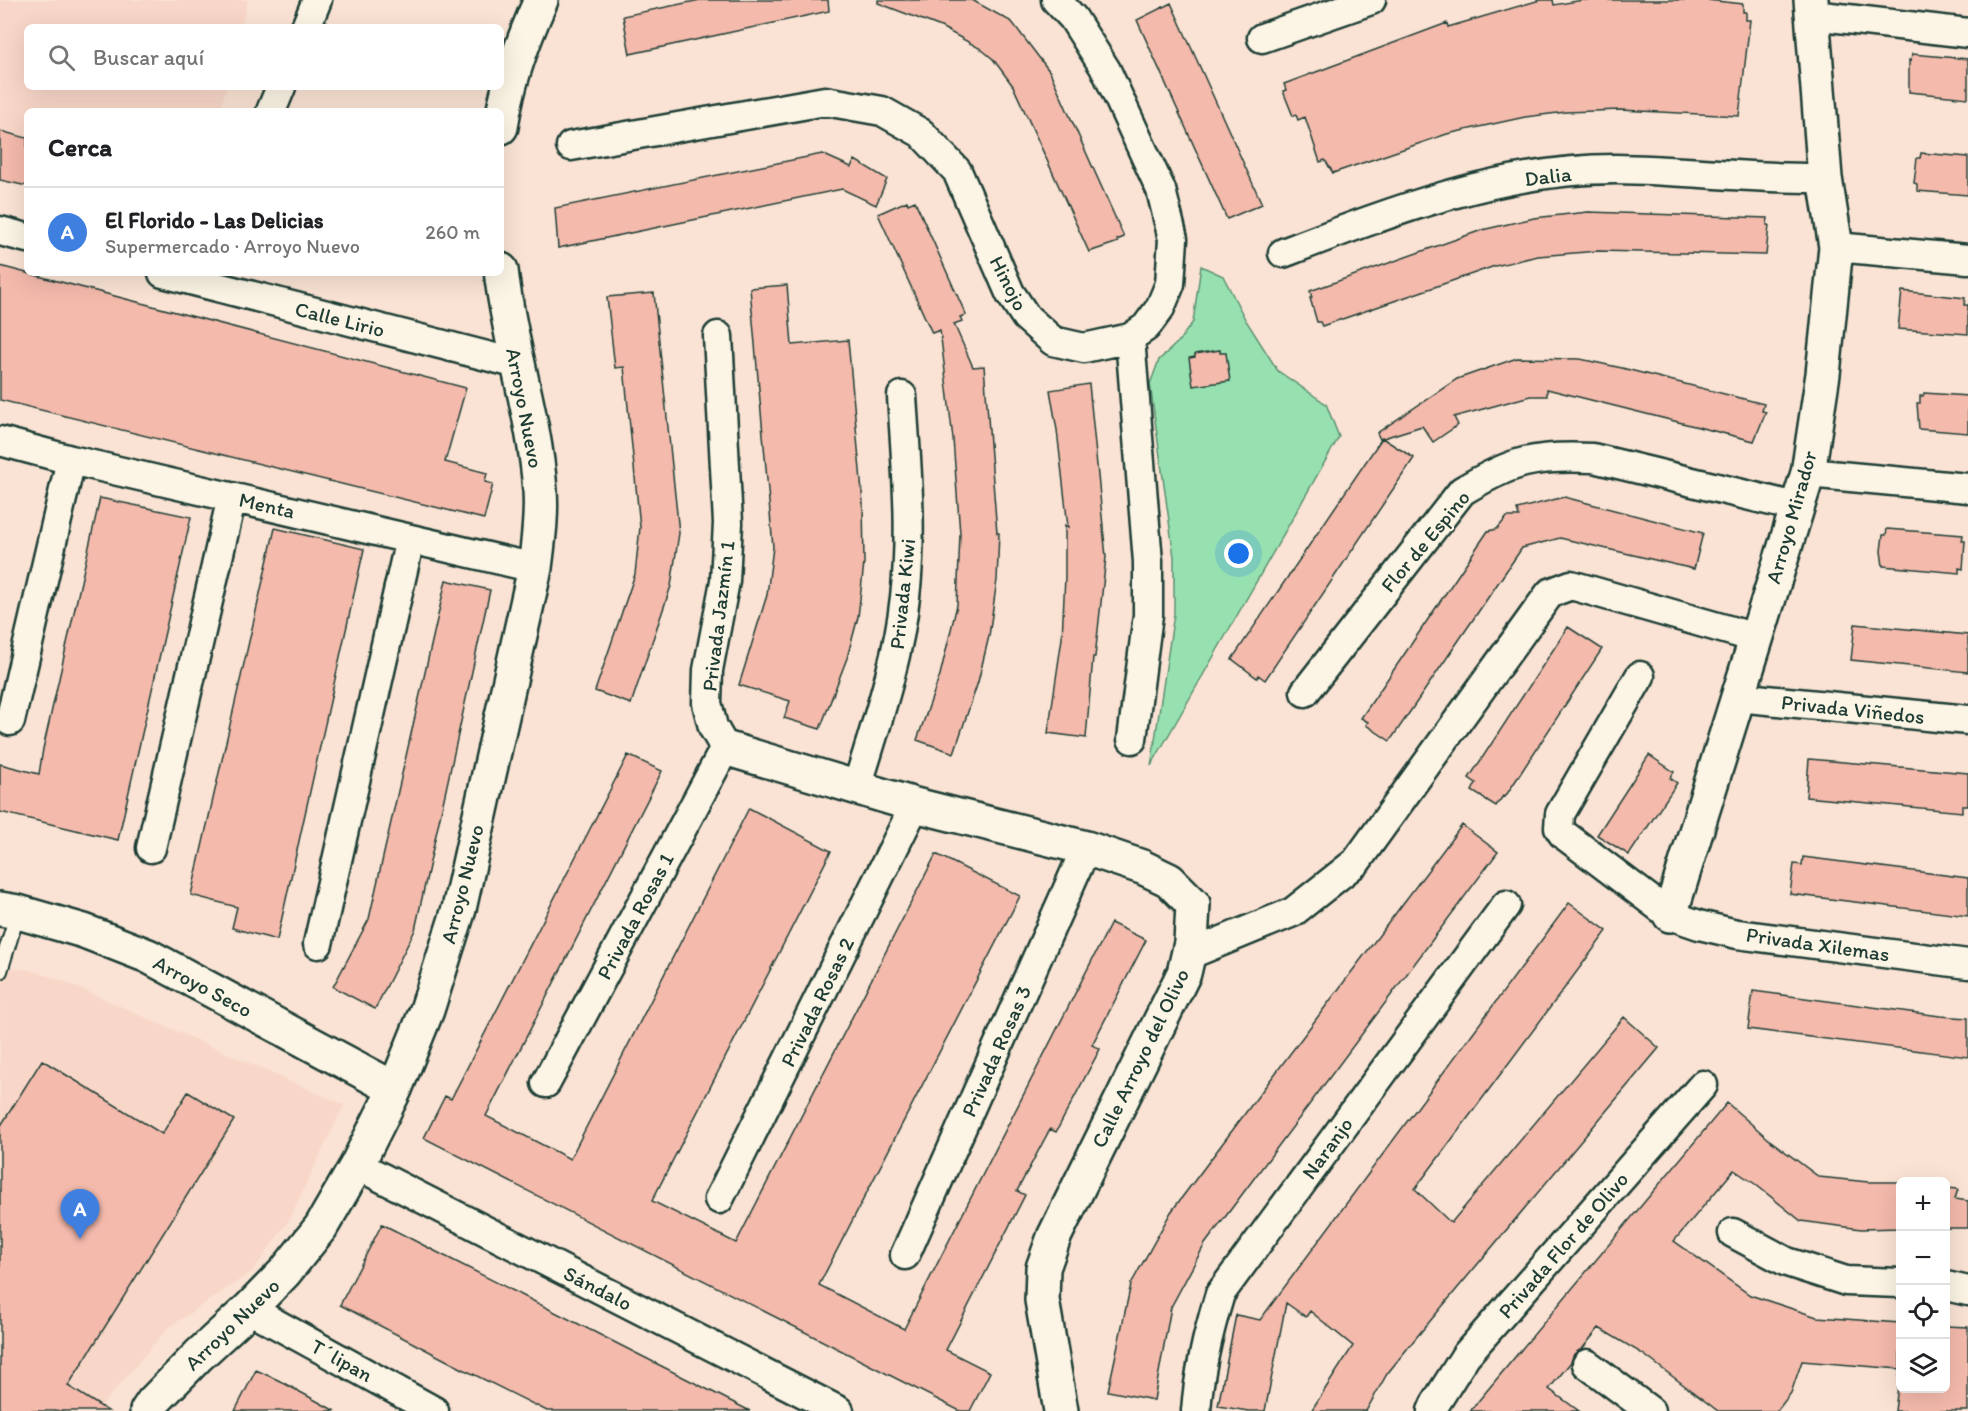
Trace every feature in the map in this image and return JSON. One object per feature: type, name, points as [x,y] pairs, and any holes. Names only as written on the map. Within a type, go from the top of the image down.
[{"type":"street","points":[[307,24],[317,0]]},
{"type":"street","points":[[504,108],[532,20],[541,0]]},
{"type":"street","name":"Hinojo","points":[[572,146],[825,101],[882,111],[921,133],[957,171],[1010,293],[1026,317],[1053,341],[1084,348],[1130,338],[1146,327],[1160,308],[1170,284],[1173,239],[1161,190],[1106,70],[1072,18],[1056,0]]},
{"type":"street","points":[[1262,38],[1371,0]]},
{"type":"street","points":[[1812,7],[1968,33]]},
{"type":"street","name":"Arroyo Mirador","points":[[1670,915],[1808,473],[1823,374],[1836,247],[1825,178],[1812,7]]},
{"type":"street","points":[[272,108],[280,90]]},
{"type":"street","name":"Dalia","points":[[1283,253],[1409,206],[1475,188],[1552,174],[1615,169],[1825,178]]},
{"type":"street","points":[[0,231],[24,237]]},
{"type":"street","points":[[1836,247],[1968,259]]},
{"type":"street","name":"Calle Lirio","points":[[175,276],[518,364]]},
{"type":"street","name":"Arroyo Nuevo","points":[[147,1411],[199,1355],[285,1272],[321,1227],[357,1165],[395,1089],[427,1010],[459,909],[535,568],[540,523],[537,458],[505,309],[502,276]]},
{"type":"street","name":"Privada Jazmín 1","points":[[718,336],[728,523],[725,581],[708,670],[707,703],[713,727],[725,748]]},
{"type":"street","points":[[1130,338],[1148,562],[1148,615],[1132,739]]},
{"type":"street","name":"Privada Kiwi","points":[[857,787],[892,675],[905,597],[909,521],[902,396]]},
{"type":"street","name":"Menta","points":[[0,441],[71,460],[535,568]]},
{"type":"street","name":"Flor de Espino","points":[[1305,692],[1462,491],[1491,474],[1524,460],[1559,456],[1593,458],[1796,507]]},
{"type":"street","points":[[10,721],[71,460]]},
{"type":"street","points":[[1808,473],[1968,488]]},
{"type":"street","points":[[151,848],[232,497]]},
{"type":"street","points":[[318,944],[410,539]]},
{"type":"street","points":[[1188,955],[1293,912],[1356,862],[1550,593],[1571,585],[1756,638]]},
{"type":"street","name":"Privada Xilemas","points":[[1640,676],[1560,814],[1559,828],[1563,834],[1670,915],[1699,925],[1737,934],[1968,964]]},
{"type":"street","name":"Privada Viñedos","points":[[1737,697],[1968,720]]},
{"type":"street","name":"Calle Arroyo del Olivo","points":[[725,748],[915,805],[1086,848],[1142,867],[1169,880],[1193,904],[1184,973],[1054,1237],[1043,1268],[1042,1300],[1061,1411]]},
{"type":"street","name":"Privada Rosas 1","points":[[546,1083],[725,748]]},
{"type":"street","name":"Privada Rosas 2","points":[[719,1199],[915,805]]},
{"type":"street","name":"Privada Rosas 3","points":[[905,1255],[1086,848]]},
{"type":"street","name":"Naranjo","points":[[1196,1411],[1205,1341],[1220,1294],[1506,905]]},
{"type":"street","name":"Arroyo Seco","points":[[9,911],[84,931],[148,956],[395,1089]]},
{"type":"street","name":"Privada Flor de Olivo","points":[[1432,1411],[1466,1355],[1703,1085]]},
{"type":"street","name":"Sándalo","points":[[357,1165],[839,1411]]},
{"type":"street","points":[[1733,1233],[1787,1262],[1846,1281],[1896,1283]]},
{"type":"street","points":[[1950,1287],[1968,1291]]},
{"type":"street","name":"T´lipan","points":[[249,1309],[434,1411]]},
{"type":"street","points":[[1587,1364],[1650,1411]]},
{"type":"lane","points":[[0,970],[9,911]]},
{"type":"shaded area","points":[[0,0],[248,0],[242,24],[24,24],[24,90],[225,90],[221,108],[24,108],[24,136],[0,131]]},
{"type":"shaded area","points":[[0,967],[30,970],[63,981],[344,1105],[289,1220],[253,1271],[168,1328],[99,1411],[0,1411]]},
{"type":"green space","points":[[1201,266],[1223,276],[1245,319],[1278,371],[1326,404],[1339,437],[1151,766],[1174,614],[1174,557],[1150,384],[1159,360],[1178,342],[1193,322]]},
{"type":"building","points":[[700,0],[828,0],[829,11],[630,54],[623,16]]},
{"type":"building","points":[[878,0],[972,0],[1012,22],[1050,72],[1124,237],[1117,240],[1118,242],[1089,252],[1013,86],[993,59],[981,49],[941,27],[878,3]]},
{"type":"building","points":[[1540,0],[1553,0],[1554,5],[1583,0],[1707,0],[1743,4],[1746,20],[1750,20],[1739,116],[1620,110],[1566,112],[1525,117],[1447,134],[1333,173],[1325,160],[1320,162],[1305,117],[1298,120],[1296,115],[1293,116],[1283,91],[1286,90],[1284,84],[1447,23],[1448,27]]},
{"type":"building","points":[[1171,3],[1262,204],[1227,219],[1137,20]]},
{"type":"building","points":[[1912,54],[1968,59],[1968,98],[1909,92],[1909,60],[1911,61]]},
{"type":"building","points":[[0,131],[24,137],[24,185],[0,180]]},
{"type":"building","points":[[1921,153],[1968,157],[1968,195],[1917,191],[1917,184],[1914,183],[1917,158],[1920,158]]},
{"type":"building","points":[[822,154],[851,167],[855,160],[887,179],[876,205],[842,189],[558,248],[555,208]]},
{"type":"building","points":[[907,201],[908,204],[915,201],[966,315],[960,317],[962,321],[954,324],[973,367],[984,366],[997,533],[999,533],[997,580],[989,636],[978,682],[954,753],[917,740],[940,675],[957,605],[960,534],[953,439],[940,330],[932,333],[878,214]]},
{"type":"building","points":[[1588,212],[1768,218],[1766,255],[1598,251],[1538,256],[1495,266],[1322,326],[1320,322],[1317,322],[1310,291],[1482,230],[1534,218]]},
{"type":"building","points":[[0,266],[24,272],[24,276],[38,276],[466,388],[445,462],[487,473],[485,482],[493,484],[484,519],[0,400]]},
{"type":"building","points":[[787,285],[792,345],[848,340],[863,503],[864,563],[858,617],[847,658],[820,729],[784,718],[790,701],[739,685],[767,595],[773,547],[750,288]]},
{"type":"building","points":[[1902,291],[1965,298],[1964,305],[1968,305],[1968,334],[1898,329]]},
{"type":"building","points":[[654,293],[679,533],[671,586],[631,704],[595,691],[635,574],[640,527],[624,367],[615,368],[607,297]]},
{"type":"building","points":[[1220,350],[1220,353],[1226,353],[1230,381],[1193,386],[1189,358],[1195,357],[1195,354]]},
{"type":"building","points":[[1517,358],[1580,359],[1622,368],[1764,404],[1762,411],[1766,412],[1754,441],[1547,389],[1547,396],[1530,396],[1454,417],[1458,425],[1433,442],[1422,426],[1380,439],[1377,433],[1457,379]]},
{"type":"building","points":[[1089,384],[1106,557],[1095,657],[1093,657],[1086,738],[1048,733],[1062,638],[1065,525],[1068,527],[1050,390]]},
{"type":"building","points":[[1924,393],[1968,396],[1968,433],[1919,429],[1917,403],[1920,403],[1920,396]]},
{"type":"building","points":[[1382,438],[1414,458],[1265,680],[1258,675],[1257,678],[1232,659]]},
{"type":"building","points":[[1564,497],[1703,533],[1694,569],[1560,538],[1522,548],[1390,741],[1366,725],[1368,722],[1361,718],[1488,531],[1497,529],[1507,517],[1519,517],[1517,509]]},
{"type":"building","points":[[100,498],[191,517],[118,840],[0,812],[0,764],[39,774]]},
{"type":"building","points":[[275,528],[364,549],[277,940],[232,928],[237,907],[191,895]]},
{"type":"building","points":[[1887,529],[1963,535],[1962,541],[1965,541],[1963,569],[1959,568],[1959,573],[1883,566],[1881,551],[1883,535],[1886,535]]},
{"type":"building","points":[[446,580],[490,590],[415,930],[375,1009],[333,987],[369,919]]},
{"type":"building","points":[[1855,624],[1968,635],[1968,672],[1851,660]]},
{"type":"building","points":[[1568,627],[1602,649],[1505,797],[1503,796],[1496,806],[1472,791],[1476,783],[1469,778]]},
{"type":"building","points":[[628,755],[662,771],[486,1116],[570,1159],[749,808],[831,851],[652,1201],[736,1243],[936,854],[1020,896],[819,1285],[904,1329],[1111,923],[1146,940],[1092,1045],[1100,1049],[1056,1132],[1050,1129],[1017,1191],[1025,1195],[946,1350],[990,1372],[970,1411],[960,1411],[424,1138],[445,1096],[451,1099]]},
{"type":"building","points":[[1649,755],[1674,772],[1670,778],[1677,783],[1629,855],[1597,835]]},
{"type":"building","points":[[1809,759],[1968,773],[1968,806],[1962,806],[1962,812],[1806,797]]},
{"type":"building","points":[[1462,825],[1498,852],[1205,1244],[1171,1307],[1154,1400],[1108,1391],[1131,1284],[1171,1212]]},
{"type":"building","points":[[1803,857],[1968,878],[1968,916],[1790,894],[1794,864],[1802,865]]},
{"type":"building","points":[[1569,903],[1607,931],[1415,1189],[1451,1223],[1624,1017],[1659,1048],[1415,1339],[1387,1374],[1366,1411],[1311,1411],[1353,1346],[1310,1311],[1306,1317],[1286,1303],[1265,1411],[1218,1406],[1236,1315],[1260,1320]]},
{"type":"building","points":[[1753,991],[1968,1018],[1968,1057],[1748,1029]]},
{"type":"building","points":[[42,1060],[162,1134],[188,1092],[234,1120],[68,1386],[108,1411],[0,1411],[0,1127]]},
{"type":"building","points":[[1727,1103],[1771,1141],[1819,1177],[1868,1182],[1896,1182],[1896,1228],[1861,1229],[1801,1221],[1734,1170],[1674,1241],[1750,1295],[1817,1317],[1896,1323],[1896,1369],[1802,1361],[1791,1393],[1777,1411],[1718,1411],[1643,1354],[1599,1328],[1582,1349],[1574,1354],[1571,1362],[1549,1389],[1579,1411],[1470,1411]]},
{"type":"building","points":[[1950,1188],[1958,1189],[1955,1199],[1968,1201],[1968,1228],[1950,1228]]},
{"type":"building","points":[[382,1224],[750,1411],[547,1411],[463,1369],[340,1305]]},
{"type":"building","points":[[1950,1326],[1968,1327],[1968,1411],[1895,1411],[1897,1393],[1950,1393]]},
{"type":"building","points":[[256,1370],[278,1380],[335,1411],[235,1411]]},
{"type":"place","name":"El Florido - Las Delicias","points":[[80,1239]]}]
